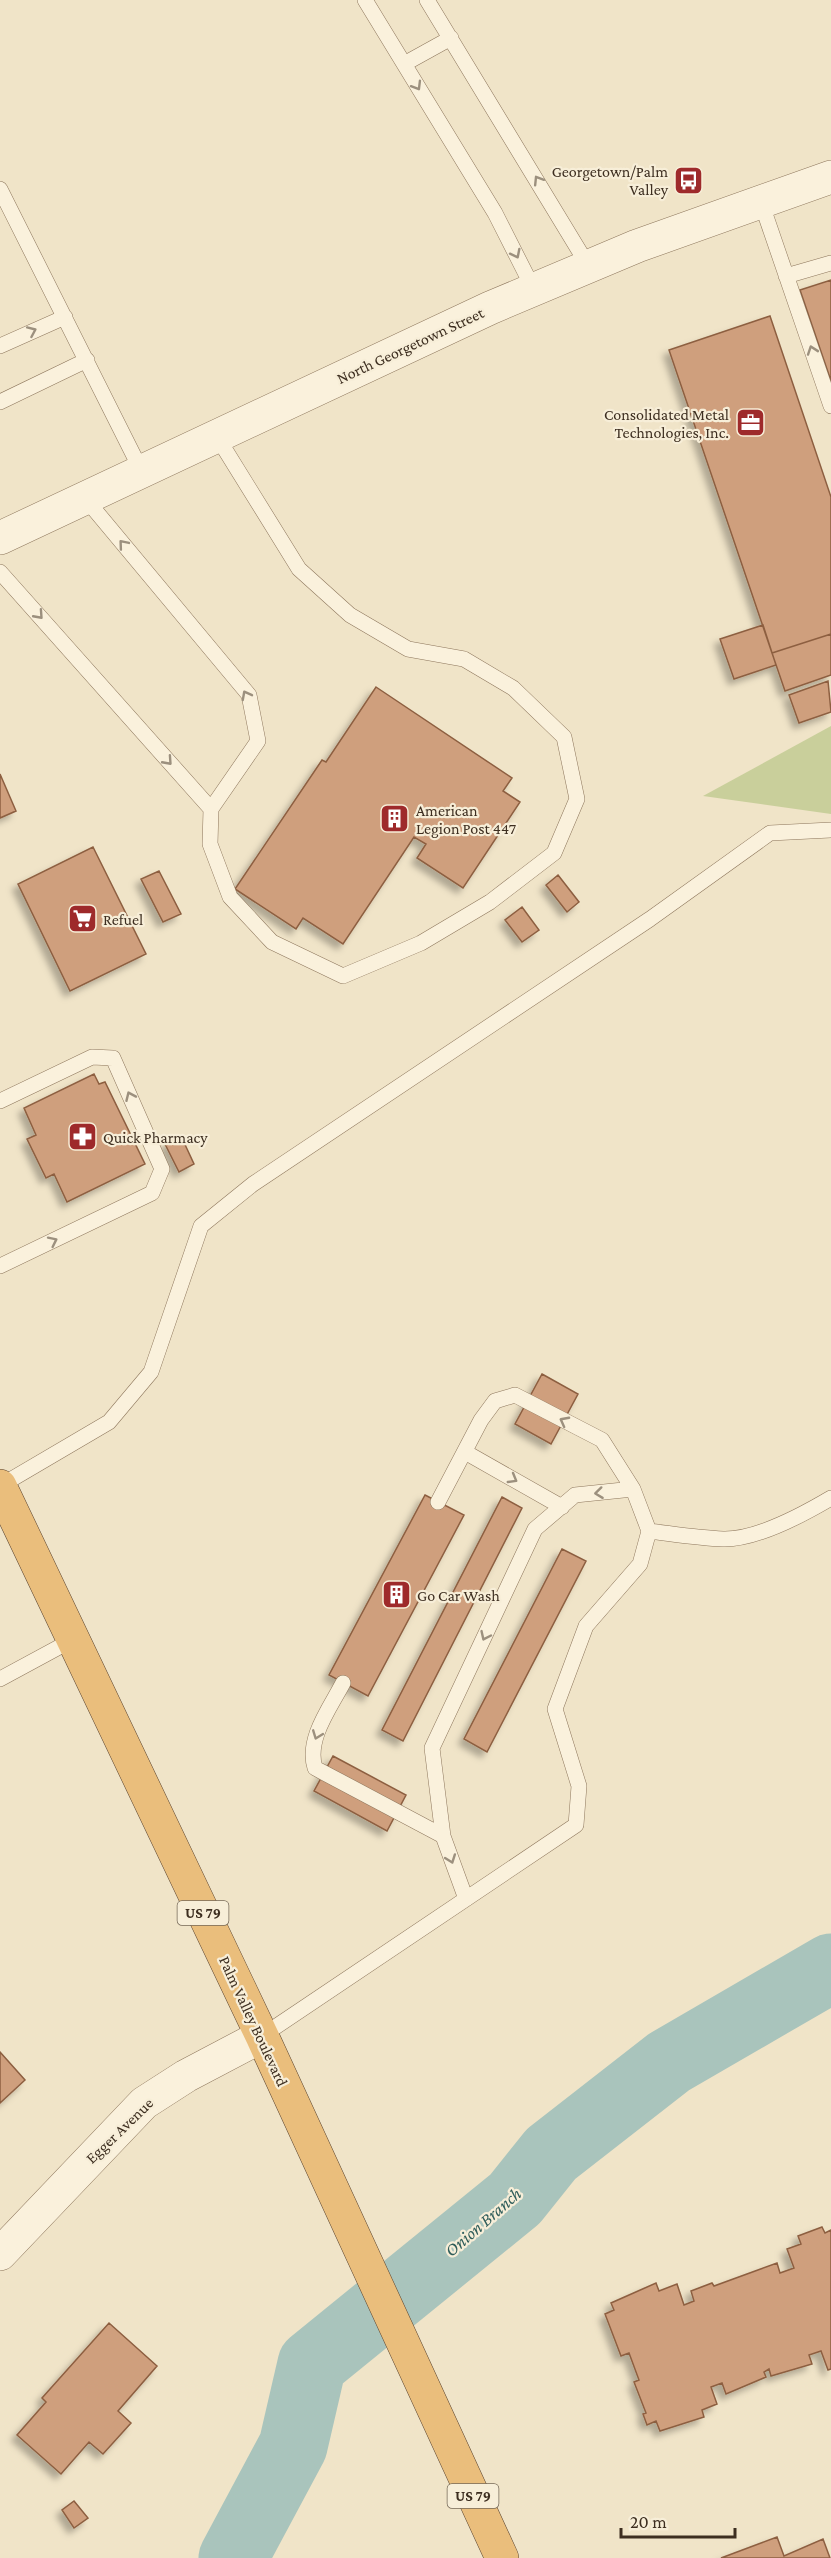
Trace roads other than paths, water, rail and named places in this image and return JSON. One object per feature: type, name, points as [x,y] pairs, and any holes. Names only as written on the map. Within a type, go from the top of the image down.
[{"type":"highway","name":"Palm Valley Boulevard","points":[[0,1486],[262,2036],[502,2558]]},
{"type":"street","name":"North Georgetown Street","points":[[0,538],[216,435],[534,290],[637,246],[831,177]]},
{"type":"street","name":"Egger Avenue","points":[[0,2254],[144,2103],[186,2076],[262,2036]]},
{"type":"lane","points":[[365,0],[495,213],[534,290]]},
{"type":"lane","points":[[427,0],[589,267]]},
{"type":"lane","points":[[404,64],[451,38]]},
{"type":"lane","points":[[0,189],[141,470]]},
{"type":"lane","points":[[760,202],[831,406]]},
{"type":"lane","points":[[786,276],[831,262]]},
{"type":"lane","points":[[0,346],[65,317]]},
{"type":"lane","points":[[0,402],[87,360]]},
{"type":"lane","points":[[84,497],[249,695],[258,741],[211,809],[210,844],[230,897],[272,942],[343,976],[421,943],[490,902],[554,853],[577,800],[564,737],[513,688],[464,659],[408,649],[350,615],[299,569],[216,435]]},
{"type":"lane","points":[[0,572],[211,809]]},
{"type":"lane","points":[[0,1486],[109,1422],[151,1371],[201,1226],[253,1184],[640,925],[770,832],[831,830]]},
{"type":"lane","points":[[0,1101],[92,1058],[113,1058],[162,1169],[152,1193],[0,1266]]},
{"type":"lane","points":[[262,2036],[576,1825],[579,1786],[555,1708],[586,1626],[640,1564],[650,1531],[633,1489],[602,1440],[515,1395],[495,1401],[438,1502]]},
{"type":"lane","points":[[465,1452],[562,1507]]},
{"type":"lane","points":[[466,1899],[443,1836],[432,1748],[536,1529],[575,1496],[633,1489]]},
{"type":"lane","points":[[650,1531],[726,1539],[765,1530],[791,1520],[831,1498]]},
{"type":"lane","points":[[0,1679],[74,1639]]},
{"type":"lane","points":[[343,1683],[315,1737],[311,1756],[315,1768],[443,1836]]},
{"type":"waterway","name":"Onion Branch","points":[[233,2558],[293,2446],[312,2364],[515,2199],[551,2154],[669,2062],[831,1968]]},
{"type":"place","name":"Georgetown/Palm Valley","points":[[689,180]]},
{"type":"place","name":"Consolidated Metal Technologies, Inc.","points":[[750,423]]},
{"type":"place","name":"American Legion Post 447","points":[[395,819]]},
{"type":"place","name":"Refuel","points":[[82,919]]},
{"type":"place","name":"Quick Pharmacy","points":[[82,1137]]},
{"type":"place","name":"Go Car Wash","points":[[396,1595]]}]
